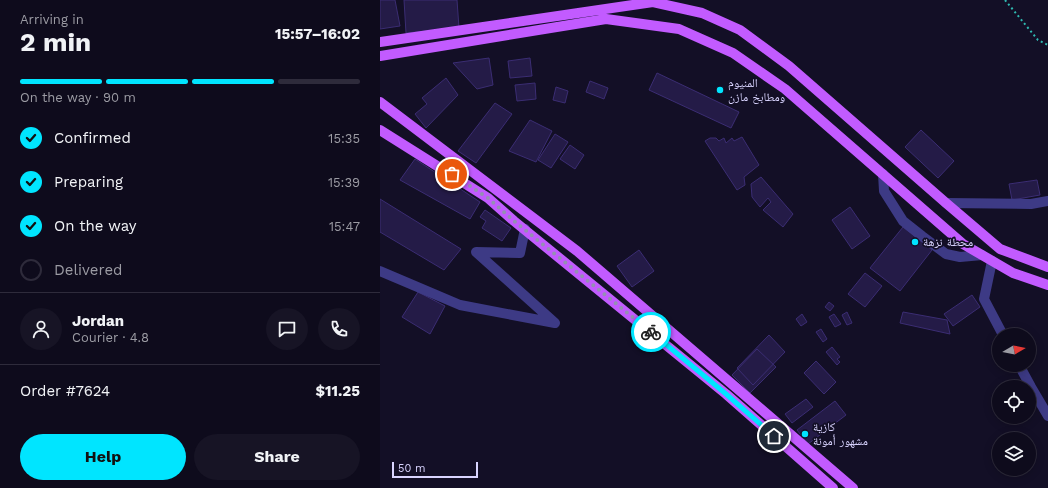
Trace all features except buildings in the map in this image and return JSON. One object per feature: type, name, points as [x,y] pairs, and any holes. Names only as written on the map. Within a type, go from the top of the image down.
[{"type":"main road","points":[[380,42],[653,2],[702,13],[740,30],[789,66],[1000,249],[1048,267]]},
{"type":"main road","points":[[380,56],[606,19],[679,29],[733,53],[785,89],[963,244],[1013,273],[1048,285]]},
{"type":"main road","points":[[380,102],[577,251],[853,488]]},
{"type":"main road","points":[[380,130],[488,198],[726,394],[833,488]]},
{"type":"street","points":[[883,174],[884,191],[903,221],[946,254],[960,257],[982,255]]},
{"type":"street","points":[[946,203],[1031,204],[1048,201]]},
{"type":"street","points":[[380,271],[460,305],[555,323],[476,252],[520,253],[525,229]]},
{"type":"street","points":[[992,261],[984,299],[999,328]]},
{"type":"street","points":[[1023,372],[1048,416]]},
{"type":"path","points":[[1006,0],[1038,40],[1048,45]]},
{"type":"way so far","points":[[452,174],[488,198],[514,221],[651,332]]},
{"type":"place","name":"المنيوم ومطابخ مازن","points":[[720,90]]},
{"type":"place","name":"محطة نزهة","points":[[915,242]]},
{"type":"place","name":"كازية مشهور أمونة","points":[[805,434]]},
{"type":"route","points":[[651,332],[774,436]]}]
